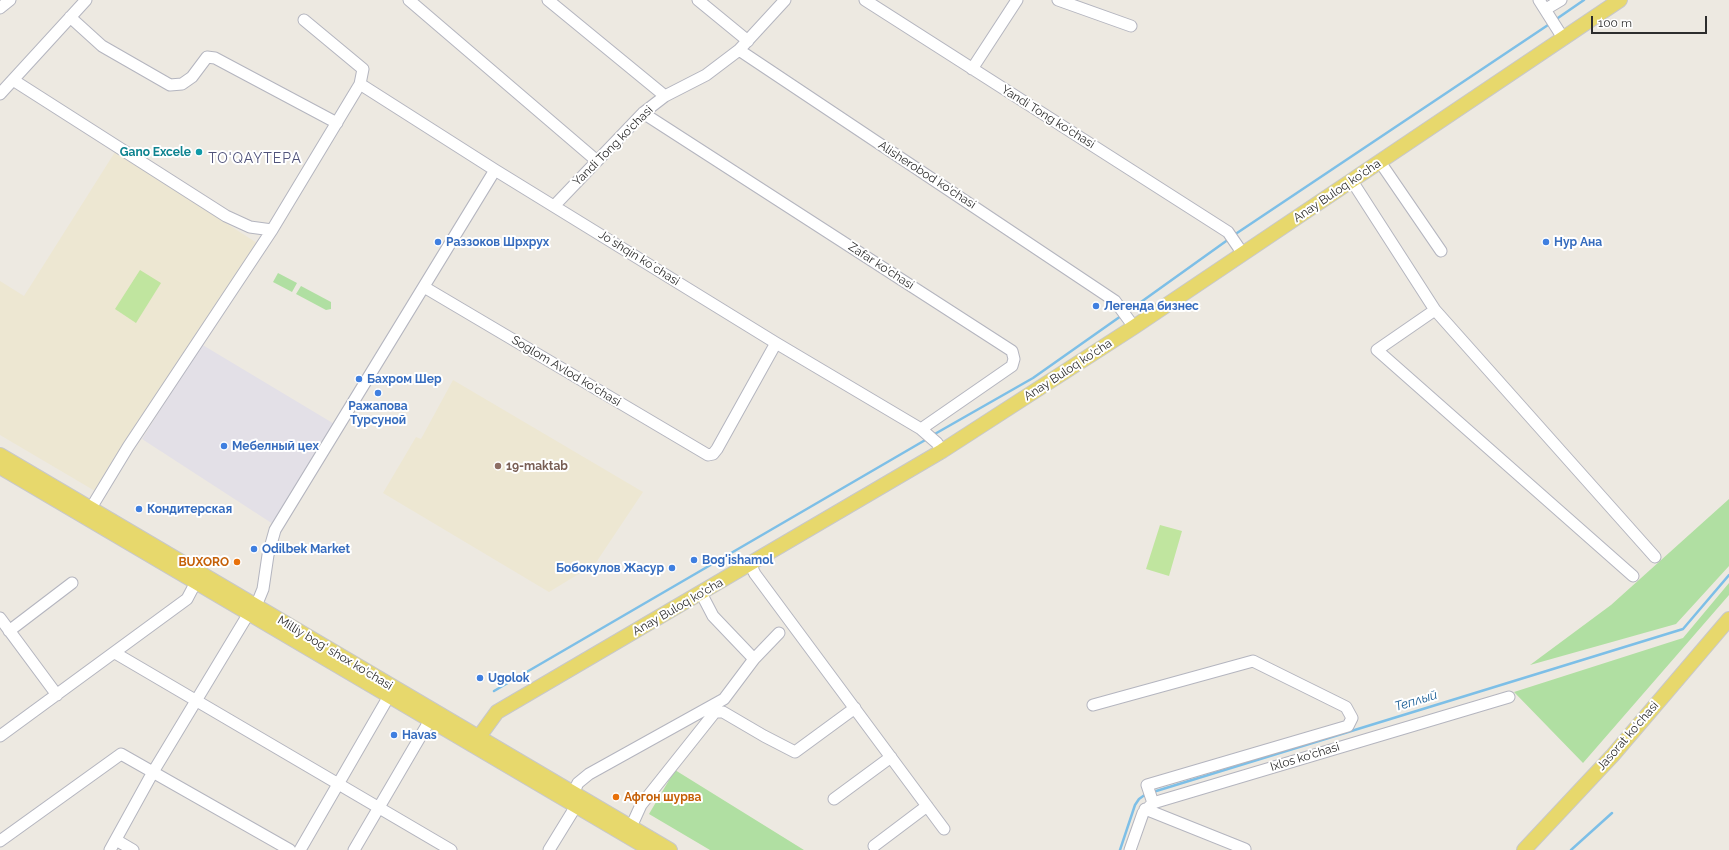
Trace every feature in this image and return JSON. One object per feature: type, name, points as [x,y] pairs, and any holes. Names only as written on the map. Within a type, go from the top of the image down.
[{"type":"main road","name":"Anay Buloq ko'cha","points":[[475,741],[497,712],[750,564],[940,447],[1132,323],[1241,250],[1352,181],[1560,33],[1620,0]]},
{"type":"main road","name":"Milliy bog‘ shox ko‘chasi","points":[[0,455],[90,508],[196,582],[253,610],[389,696],[430,720],[475,741]]},
{"type":"main road","name":"Milliy bog‘ shox ko‘chasi","points":[[0,467],[154,552],[574,799],[650,850]]},
{"type":"main road","name":"Jasorat koʻchasi","points":[[1524,850],[1613,755],[1729,619]]},
{"type":"main road","name":"Jasorat koʻchasi","points":[[1537,850],[1606,775],[1729,632]]},
{"type":"main road","name":"Milliy bog‘ shox ko‘chasi","points":[[574,799],[631,827],[670,850]]},
{"type":"street","points":[[0,8],[10,0]]},
{"type":"street","points":[[409,0],[597,161]]},
{"type":"street","points":[[548,0],[664,96]]},
{"type":"street","points":[[698,0],[748,42]]},
{"type":"street","name":"Yandi Tong ko'chasi","points":[[554,206],[643,113],[664,96],[706,74],[739,50],[748,42],[785,0]]},
{"type":"street","name":"Yandi Tong ko'chasi","points":[[865,0],[1231,234],[1241,250]]},
{"type":"street","points":[[1058,0],[1131,26]]},
{"type":"street","points":[[1538,0],[1560,33]]},
{"type":"street","points":[[1548,14],[1560,0]]},
{"type":"street","points":[[0,94],[83,1]]},
{"type":"street","points":[[972,69],[1012,2]]},
{"type":"street","points":[[70,17],[102,46],[170,85],[182,84],[192,77],[207,57],[215,58],[337,123]]},
{"type":"street","points":[[90,508],[128,447],[272,230],[360,84],[362,69],[304,20]]},
{"type":"street","name":"Alisherobod ko'chasi","points":[[739,50],[1116,301],[1132,323]]},
{"type":"street","points":[[13,80],[226,216],[250,226],[272,230]]},
{"type":"street","name":"Joʼshqin koʼchasi","points":[[360,84],[494,170],[776,343],[921,429],[940,447]]},
{"type":"street","name":"Zafar ko'chasi","points":[[643,113],[1012,351],[1014,359],[1012,366],[921,429]]},
{"type":"street","points":[[1380,162],[1441,251]]},
{"type":"street","points":[[110,850],[153,772],[253,610],[263,589],[268,555],[275,530],[494,170]]},
{"type":"street","points":[[1352,181],[1435,310],[1655,557]]},
{"type":"street","name":"Soglom Avlod ko'chasi","points":[[424,286],[708,455],[713,454],[717,449],[776,343]]},
{"type":"street","points":[[1435,310],[1377,350],[1632,576]]},
{"type":"street","points":[[750,564],[944,829]]},
{"type":"street","points":[[0,736],[187,600],[196,582]]},
{"type":"street","points":[[9,630],[72,583]]},
{"type":"street","points":[[701,593],[713,616],[754,659]]},
{"type":"street","points":[[0,618],[57,694]]},
{"type":"street","points":[[549,850],[574,799],[578,783],[589,774],[724,699],[754,659],[779,633]]},
{"type":"street","points":[[115,653],[379,806],[451,850]]},
{"type":"street","points":[[1093,706],[1253,661],[1346,707],[1352,718],[1348,726],[1149,798]]},
{"type":"street","points":[[300,850],[389,696]]},
{"type":"street","name":"Ixlos ko'chasi","points":[[1149,798],[1509,697]]},
{"type":"street","points":[[631,827],[641,805],[715,712],[723,712],[795,752],[855,708]]},
{"type":"street","points":[[354,850],[430,720]]},
{"type":"street","points":[[0,841],[121,754],[290,850]]},
{"type":"street","points":[[834,799],[891,757]]},
{"type":"street","points":[[1149,798],[1245,849]]},
{"type":"street","points":[[1130,850],[1149,798]]},
{"type":"street","points":[[874,846],[927,806]]},
{"type":"street","points":[[116,840],[133,850]]},
{"type":"shaded area","points":[[115,152],[257,243],[95,491],[0,435],[0,281],[24,296]]},
{"type":"shaded area","points":[[201,344],[336,425],[273,524],[142,439]]},
{"type":"shaded area","name":"19-maktab","points":[[453,380],[643,492],[595,564],[549,592],[383,493],[416,437],[421,439]]},
{"type":"green space","points":[[140,270],[161,283],[136,323],[115,309]]},
{"type":"green space","points":[[278,273],[297,283],[292,292],[273,282]]},
{"type":"green space","points":[[301,286],[331,302],[331,309],[326,310],[296,294]]},
{"type":"green space","points":[[1729,499],[1729,566],[1676,624],[1530,665],[1611,605]]},
{"type":"green space","points":[[1160,525],[1182,531],[1169,576],[1146,569]]},
{"type":"green space","points":[[1729,583],[1729,595],[1583,763],[1514,692],[1683,638]]},
{"type":"green space","points":[[675,770],[804,850],[710,850],[649,814]]},
{"type":"waterway","points":[[1555,20],[1584,0]]},
{"type":"waterway","points":[[1234,235],[1551,23]]},
{"type":"waterway","points":[[1127,312],[1229,239]]},
{"type":"waterway","points":[[933,435],[1033,378],[1121,316]]},
{"type":"waterway","points":[[494,691],[927,439]]},
{"type":"waterway","name":"Теплый","points":[[1153,792],[1683,629],[1729,575]]},
{"type":"waterway","name":"Теплый","points":[[1120,850],[1135,805],[1139,799],[1146,794]]},
{"type":"waterway","points":[[1571,850],[1612,813]]},
{"type":"place","name":"Gano Excele","points":[[199,152]]},
{"type":"place","name":"Раззоков Шрхрух","points":[[438,242]]},
{"type":"place","name":"Нур Ана","points":[[1546,242]]},
{"type":"place","name":"Легенда бизнес","points":[[1096,306]]},
{"type":"place","name":"Бахром Шер","points":[[359,379]]},
{"type":"place","name":"Ражапова Турсуной","points":[[378,393]]},
{"type":"place","name":"Мебелный цех","points":[[224,446]]},
{"type":"place","name":"19-maktab","points":[[498,466]]},
{"type":"place","name":"Кондитерская","points":[[139,509]]},
{"type":"place","name":"Odilbek Market","points":[[254,549]]},
{"type":"place","name":"Bog'ishamol","points":[[694,560]]},
{"type":"place","name":"BUXORO","points":[[237,562]]},
{"type":"place","name":"Бобокулов Жасур","points":[[672,568]]},
{"type":"place","name":"Ugolok","points":[[480,678]]},
{"type":"place","name":"Havas","points":[[394,735]]},
{"type":"place","name":"Афгон шурва","points":[[616,797]]},
{"type":"district","name":"TO'QAYTEPA","points":[[255,159]]}]
